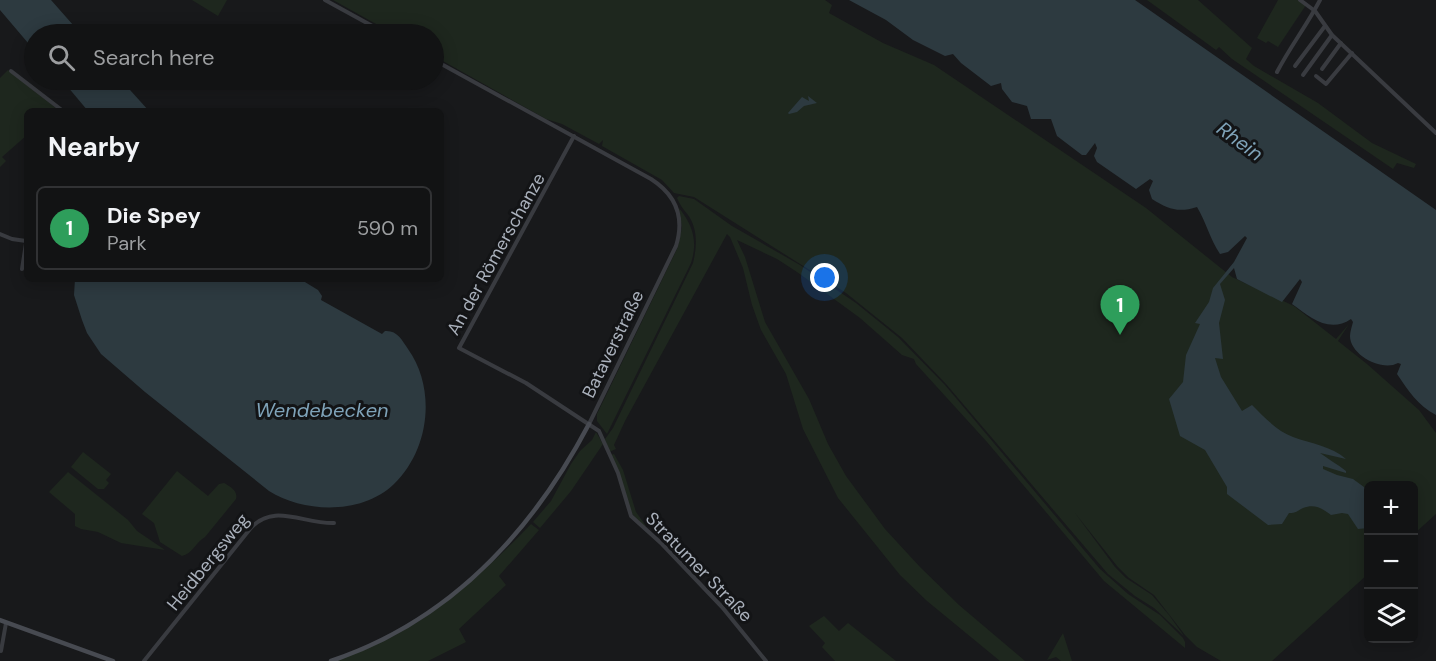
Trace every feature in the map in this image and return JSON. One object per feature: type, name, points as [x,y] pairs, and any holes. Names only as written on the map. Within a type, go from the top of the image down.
[{"type":"street","points":[[325,0],[369,24]]},
{"type":"street","points":[[1300,0],[1315,11],[1332,35],[1436,133]]},
{"type":"street","points":[[1277,72],[1320,0]]},
{"type":"street","points":[[1295,66],[1325,26]]},
{"type":"street","points":[[1303,75],[1332,35]]},
{"type":"street","points":[[1322,69],[1341,43]]},
{"type":"street","points":[[1316,76],[1326,84],[1352,52]]},
{"type":"street","name":"Bataverstraße","points":[[331,661],[377,642],[451,596],[482,570],[519,532],[572,457],[676,246],[680,219],[675,202],[662,186],[444,65]]},
{"type":"street","points":[[11,71],[24,81]]},
{"type":"street","points":[[36,90],[59,108]]},
{"type":"street","name":"An der Römerschanze","points":[[574,136],[459,348],[526,382],[589,424]]},
{"type":"street","points":[[0,234],[12,239],[24,239]]},
{"type":"street","points":[[22,269],[24,257]]},
{"type":"street","name":"Stratumer Straße","points":[[589,424],[602,434],[622,484],[631,516],[662,544],[722,607],[766,661]]},
{"type":"street","name":"Heidbergsweg","points":[[146,661],[250,529],[261,519],[274,514],[311,522],[334,523]]},
{"type":"street","points":[[0,620],[113,661]]},
{"type":"street","points":[[0,651],[6,623]]},
{"type":"shaded area","points":[[192,0],[227,0],[218,16]]},
{"type":"shaded area","points":[[333,0],[825,0],[832,5],[829,13],[883,43],[934,65],[1146,208],[1232,277],[1294,306],[1336,339],[1349,324],[1338,341],[1419,410],[1436,433],[1436,514],[1418,530],[1418,481],[1364,481],[1364,578],[1272,661],[1221,661],[1197,647],[1185,635],[1154,595],[1129,578],[1117,566],[1075,513],[1115,567],[1126,578],[1152,595],[1184,636],[1154,608],[1108,574],[946,384],[902,338],[846,293],[694,197],[674,193],[662,180],[602,146],[603,140],[599,144],[562,124],[546,119],[444,62],[444,24],[376,24]]},
{"type":"shaded area","points":[[1147,0],[1198,0],[1252,48],[1246,59],[1254,66],[1318,103],[1372,143],[1416,164],[1414,168],[1397,163],[1393,169],[1232,59],[1219,47],[1216,50]]},
{"type":"shaded area","points":[[1278,0],[1299,0],[1306,5],[1278,47],[1257,38]]},
{"type":"shaded area","points":[[8,70],[24,83],[24,90],[33,90],[56,108],[24,108],[24,138],[2,157],[6,161],[0,167],[0,78]]},
{"type":"shaded area","points":[[679,196],[694,199],[732,226],[800,265],[856,303],[898,337],[945,385],[1100,569],[1128,594],[1160,615],[1183,638],[1185,648],[1104,581],[914,359],[902,355],[860,318],[797,272],[777,259],[737,240],[745,257],[765,322],[809,399],[828,444],[846,476],[885,529],[920,567],[959,605],[1025,661],[1000,661],[927,601],[900,575],[838,498],[803,429],[786,374],[761,330],[743,268],[727,234],[625,421],[614,445],[616,449],[609,452],[605,439],[613,428],[693,263],[695,232],[691,220],[677,198]]},
{"type":"shaded area","points":[[679,208],[693,234],[694,248],[691,263],[607,434],[597,421],[597,414],[677,249],[682,228]]},
{"type":"shaded area","points":[[596,432],[603,444],[571,491],[540,528],[533,522],[551,501],[571,464]]},
{"type":"shaded area","points":[[83,452],[111,474],[106,480],[109,483],[104,489],[98,489],[71,467]]},
{"type":"shaded area","points":[[614,454],[623,470],[636,512],[646,526],[632,514],[611,455]]},
{"type":"shaded area","points":[[177,471],[208,496],[219,484],[224,483],[236,494],[236,499],[205,537],[189,553],[182,556],[160,542],[154,523],[142,514]]},
{"type":"shaded area","points":[[68,472],[128,520],[137,531],[165,550],[121,543],[98,532],[75,526],[75,514],[49,492]]},
{"type":"shaded area","points":[[531,524],[539,530],[499,576],[506,585],[459,629],[466,642],[428,661],[336,661],[396,635],[422,619],[486,568]]},
{"type":"shaded area","points":[[824,616],[839,631],[848,623],[896,661],[835,661],[822,647],[825,643],[809,626]]},
{"type":"shaded area","points":[[1063,633],[1072,661],[1061,661],[1056,657],[1047,660]]},
{"type":"water","points":[[0,0],[51,0],[72,24],[24,24],[24,38],[0,10]]},
{"type":"water","name":"Rhein","points":[[849,0],[1135,0],[1436,210],[1436,415],[1409,392],[1397,374],[1401,364],[1376,363],[1355,350],[1350,336],[1353,322],[1351,319],[1335,325],[1327,324],[1292,304],[1302,282],[1300,279],[1282,302],[1237,279],[1234,268],[1220,284],[1225,300],[1219,323],[1223,359],[1215,358],[1221,377],[1242,411],[1252,405],[1287,434],[1328,448],[1346,459],[1320,453],[1346,473],[1323,466],[1323,469],[1353,479],[1364,487],[1364,528],[1358,529],[1348,514],[1331,515],[1315,506],[1289,513],[1282,524],[1268,525],[1227,494],[1227,487],[1205,450],[1180,436],[1169,399],[1183,382],[1186,355],[1200,324],[1195,323],[1209,302],[1213,288],[1234,262],[1247,238],[1245,236],[1228,252],[1220,254],[1197,207],[1179,210],[1168,208],[1152,199],[1149,190],[1153,181],[1150,179],[1136,189],[1097,162],[1094,156],[1097,148],[1095,143],[1086,155],[1082,155],[1057,136],[1051,119],[1031,119],[1027,106],[1012,102],[1002,89],[1001,83],[991,86],[953,54],[945,56],[913,40],[886,20]]},
{"type":"water","points":[[70,90],[130,90],[146,108],[85,108]]},
{"type":"water","points":[[808,96],[817,103],[804,106],[797,112],[788,113],[802,97],[809,101]]},
{"type":"water","name":"Wendebecken","points":[[75,282],[305,282],[318,290],[322,296],[321,300],[382,334],[385,331],[393,332],[406,346],[417,365],[426,401],[425,419],[415,454],[406,470],[394,484],[381,494],[366,501],[350,506],[315,507],[283,498],[269,491],[101,354],[87,333],[74,295]]},
{"type":"place","name":"Die Spey","points":[[1120,335]]}]
